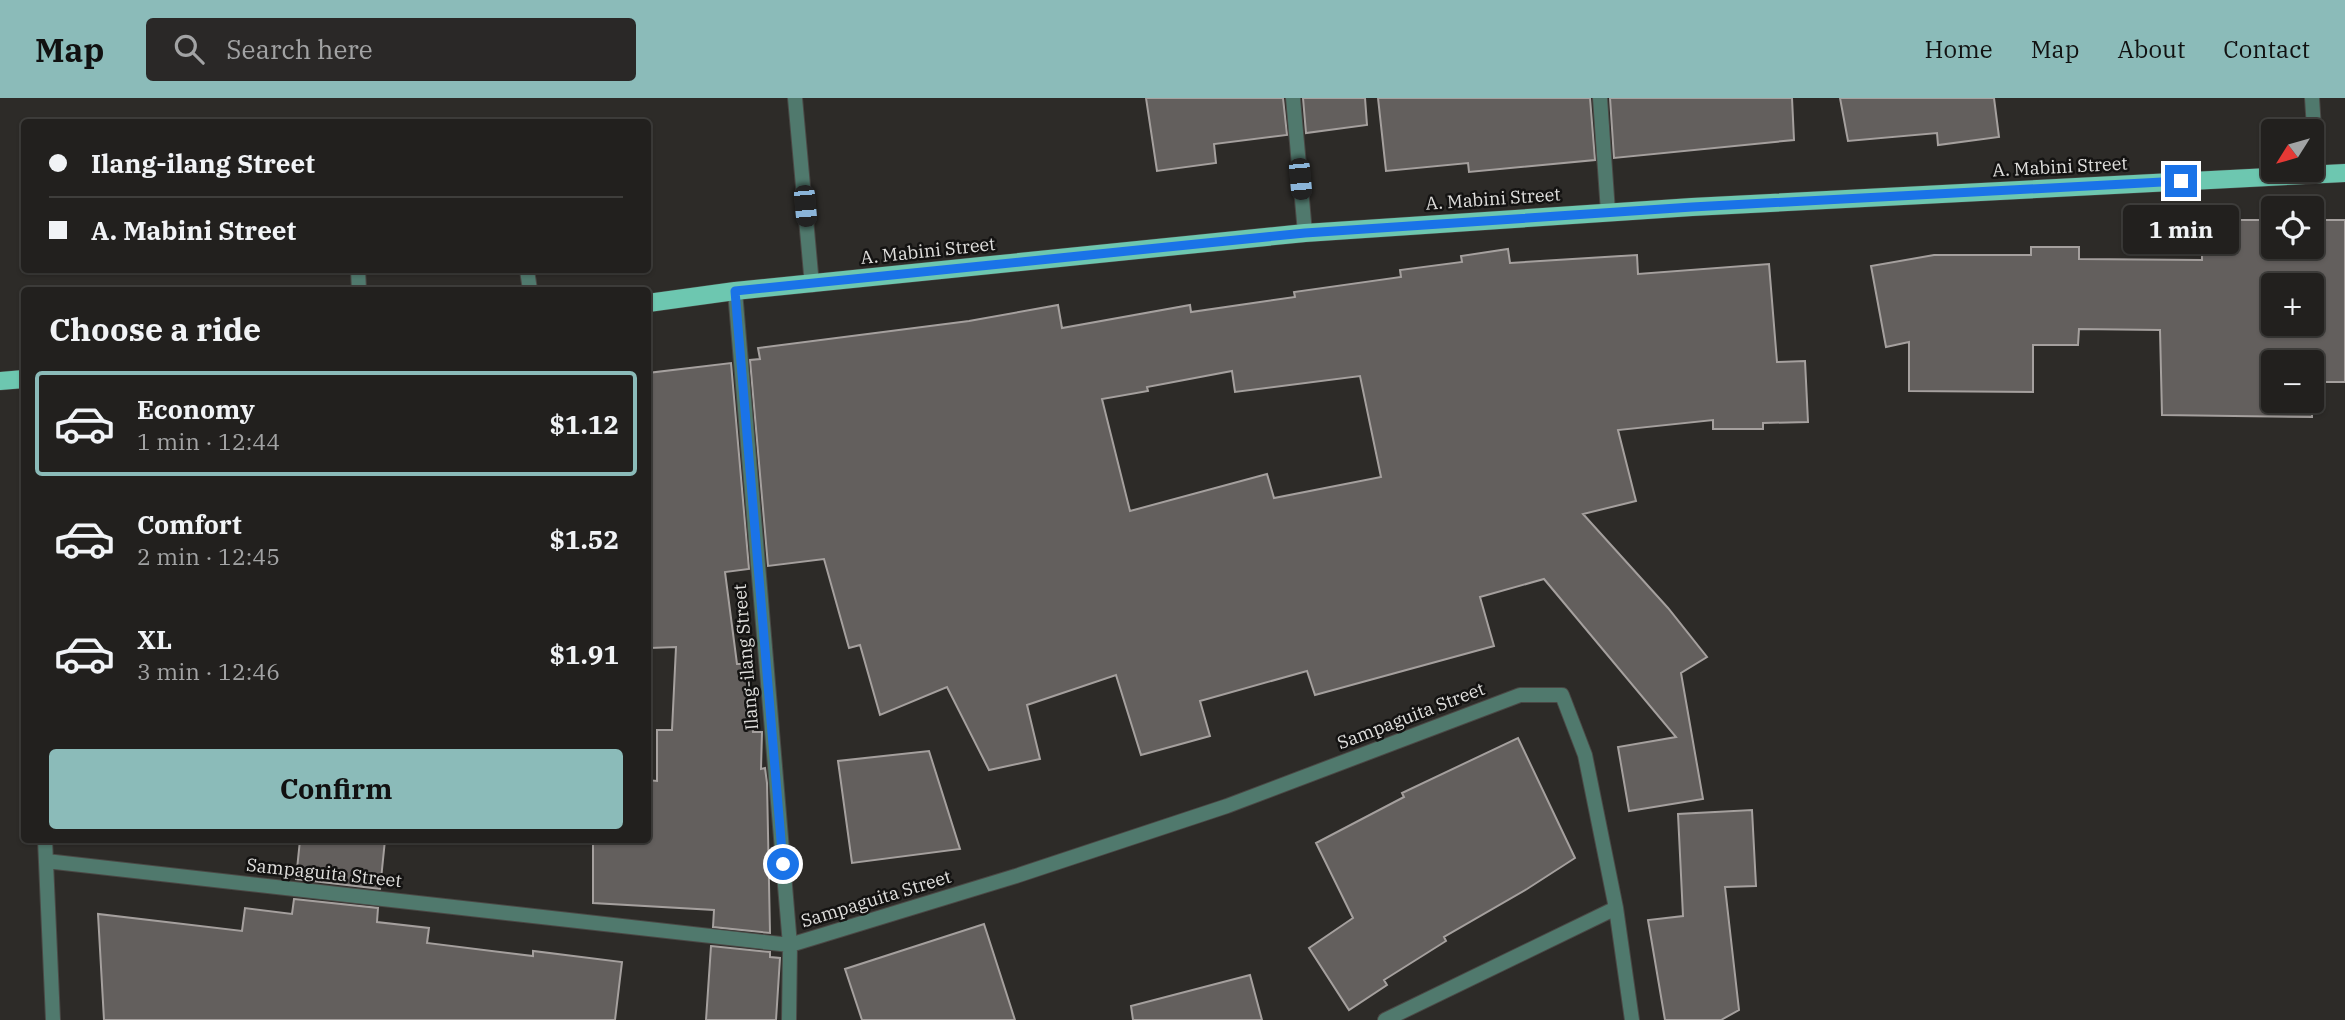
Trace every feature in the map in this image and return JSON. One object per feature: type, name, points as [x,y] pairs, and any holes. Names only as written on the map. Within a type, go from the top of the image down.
[{"type":"main road","name":"A. Mabini Street","points":[[2324,174],[2345,173]]},
{"type":"main road","name":"A. Mabini Street","points":[[651,303],[735,291],[1305,233],[1608,212],[2261,177]]},
{"type":"main road","points":[[0,382],[21,379]]},
{"type":"street","points":[[795,98],[812,285]]},
{"type":"street","points":[[1293,98],[1305,233]]},
{"type":"street","points":[[1600,98],[1608,212]]},
{"type":"street","points":[[2312,98],[2313,119]]},
{"type":"street","name":"Ilang-ilang Street","points":[[735,291],[790,945],[789,1020]]},
{"type":"street","name":"Sampaguita Street","points":[[46,861],[790,945],[1016,876],[1227,806],[1520,695],[1562,695],[1584,755],[1616,908]]},
{"type":"street","points":[[46,843],[53,1020]]},
{"type":"street","points":[[1385,1020],[1616,908],[1632,1020]]},
{"type":"building","points":[[1146,98],[1283,98],[1287,135],[1214,144],[1216,163],[1157,171]]},
{"type":"building","points":[[1303,98],[1365,98],[1367,125],[1306,133]]},
{"type":"building","points":[[1378,98],[1590,98],[1595,160],[1469,172],[1468,163],[1386,171]]},
{"type":"building","points":[[1610,98],[1792,98],[1794,140],[1614,158]]},
{"type":"building","points":[[1840,98],[1994,98],[1999,137],[1938,145],[1937,133],[1848,141]]},
{"type":"building","points":[[2202,220],[2261,220],[2261,259],[2324,259],[2324,220],[2345,220],[2345,382],[2324,382],[2324,350],[2261,350],[2261,413],[2312,413],[2312,417],[2162,415],[2160,330],[2079,329],[2078,345],[2033,345],[2033,392],[1909,391],[1909,342],[1886,347],[1871,266],[1934,255],[2031,255],[2031,247],[2079,247],[2079,259],[2202,260]]},
{"type":"building","points":[[1508,249],[1510,263],[1637,255],[1638,274],[1769,264],[1777,362],[1805,361],[1808,422],[1763,423],[1763,429],[1713,429],[1713,420],[1618,430],[1636,501],[1583,514],[1668,608],[1707,657],[1681,673],[1703,799],[1629,811],[1618,747],[1676,737],[1544,579],[1480,597],[1494,646],[1315,695],[1307,671],[1200,701],[1210,736],[1141,755],[1116,675],[1027,705],[1040,759],[989,770],[947,687],[880,715],[860,645],[849,648],[824,559],[768,566],[750,360],[760,359],[758,348],[969,321],[1058,305],[1062,328],[1190,305],[1191,312],[1295,297],[1294,292],[1401,277],[1400,270],[1462,262],[1461,256]],"holes":[[[1232,371],[1235,392],[1360,376],[1381,477],[1274,498],[1267,474],[1130,511],[1102,399],[1148,391],[1147,387]]]},
{"type":"building","points":[[731,363],[749,569],[725,572],[737,664],[747,664],[753,732],[762,732],[761,769],[765,768],[767,783],[770,933],[713,927],[714,910],[593,903],[593,843],[651,843],[651,780],[657,781],[657,730],[672,730],[676,647],[651,648],[651,373]]},
{"type":"building","points":[[1518,738],[1575,858],[1444,937],[1446,941],[1384,980],[1387,985],[1349,1010],[1309,948],[1353,918],[1316,843],[1404,797],[1402,793]]},
{"type":"building","points":[[929,751],[960,849],[852,863],[838,761]]},
{"type":"building","points":[[1752,810],[1756,886],[1725,887],[1739,1010],[1721,1020],[1665,1020],[1648,920],[1683,916],[1678,814]]},
{"type":"building","points":[[300,843],[385,843],[380,889],[296,879]]},
{"type":"building","points":[[294,899],[378,908],[377,922],[429,928],[427,943],[533,956],[533,951],[622,962],[615,1020],[104,1020],[98,914],[242,931],[245,908],[292,914]]},
{"type":"building","points":[[984,924],[1015,1020],[862,1020],[845,969]]},
{"type":"building","points":[[711,946],[770,952],[770,957],[780,958],[776,1020],[706,1020]]},
{"type":"building","points":[[1250,975],[1262,1020],[1133,1020],[1131,1006]]},
{"type":"route","points":[[783,864],[735,291],[1305,233],[1692,207],[2181,181]]}]
